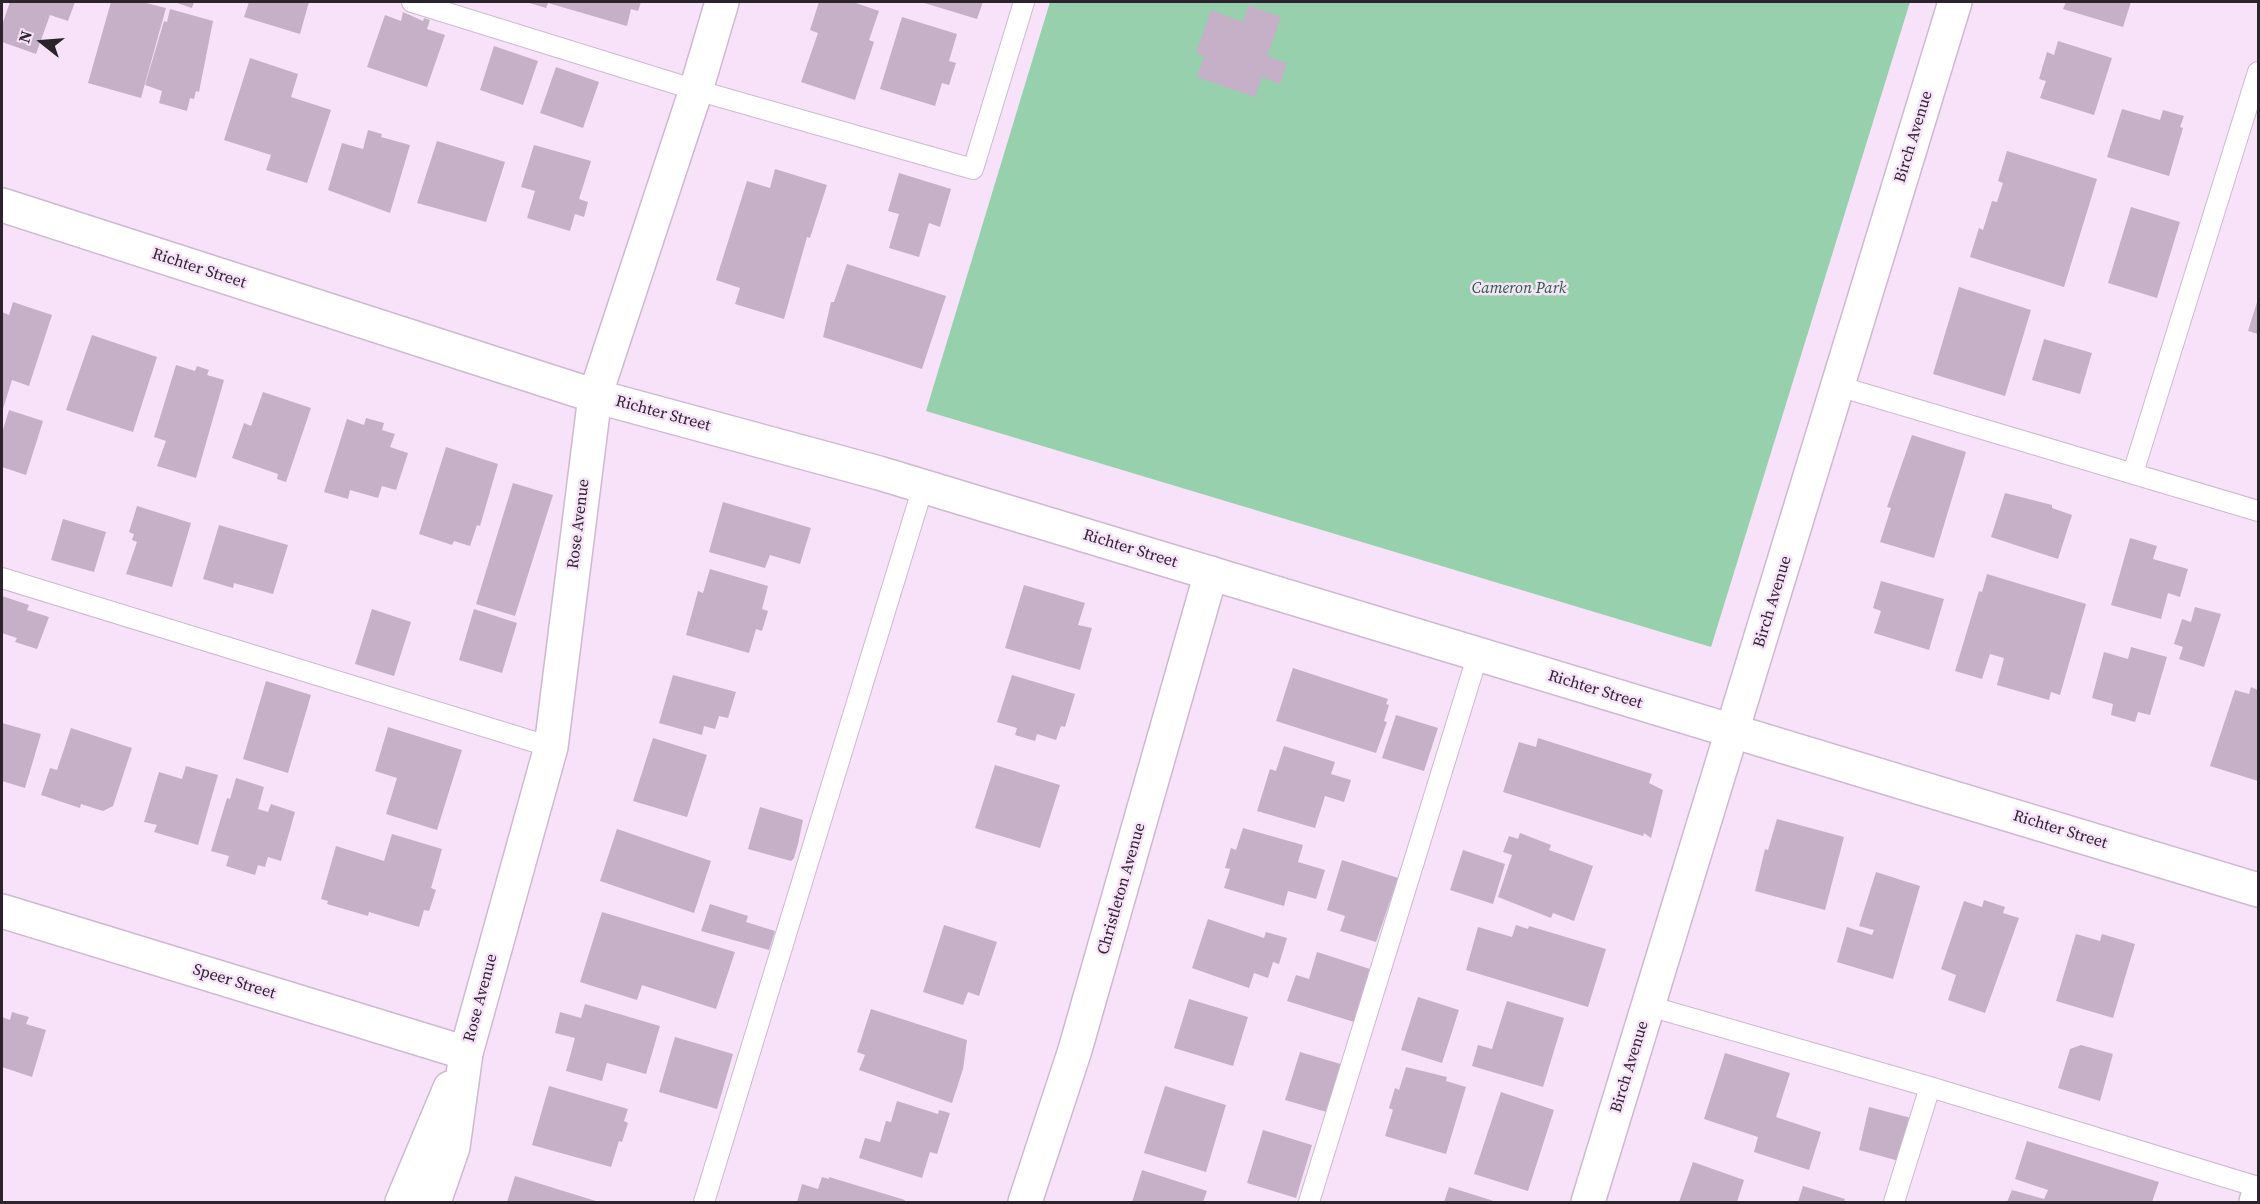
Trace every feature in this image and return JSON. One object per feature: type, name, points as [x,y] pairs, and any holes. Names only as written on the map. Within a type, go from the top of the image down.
[{"type":"street","name":"Rose Avenue","points":[[434,1203],[453,1147],[466,1053],[550,747],[595,396],[696,90],[722,2]]},
{"type":"street","name":"Birch Avenue","points":[[1588,1203],[1955,2]]},
{"type":"street","name":"Richter Street","points":[[2,205],[595,396],[923,486],[2259,890]]},
{"type":"street","name":"Christleton Avenue","points":[[1025,1203],[1075,1050],[1211,573]]},
{"type":"street","name":"Speer Street","points":[[2,911],[466,1053]]},
{"type":"street","name":"Rose Avenue","points":[[402,1203],[466,1053]]},
{"type":"street","points":[[2256,1203],[2259,1195]]},
{"type":"lane","points":[[412,2],[696,90],[973,169],[1024,2]]},
{"type":"lane","points":[[2133,473],[2259,72]]},
{"type":"lane","points":[[1838,386],[2259,511]]},
{"type":"lane","points":[[704,1203],[923,486]]},
{"type":"lane","points":[[2,578],[550,747]]},
{"type":"lane","points":[[1310,1203],[1478,654]]},
{"type":"lane","points":[[1649,1006],[1930,1087],[2259,1187]]},
{"type":"lane","points":[[1894,1203],[1930,1087]]},
{"type":"green space","name":"Cameron Park","points":[[1050,2],[1910,2],[1711,647],[926,411]]},
{"type":"building","points":[[10,2],[75,2],[68,21],[50,15],[36,54],[2,42],[2,25]]},
{"type":"building","points":[[111,2],[142,2],[166,8],[141,98],[88,83]]},
{"type":"building","points":[[174,2],[194,2],[192,8]]},
{"type":"building","points":[[249,2],[309,2],[300,34],[244,17]]},
{"type":"building","points":[[526,2],[641,2],[638,11],[631,9],[627,26],[548,3],[546,8]]},
{"type":"building","points":[[819,2],[853,2],[879,11],[869,40],[874,42],[855,100],[801,82],[818,33],[810,30]]},
{"type":"building","points":[[921,2],[983,2],[977,19]]},
{"type":"building","points":[[2066,2],[2131,2],[2123,27],[2063,9]]},
{"type":"building","points":[[1249,5],[1281,17],[1267,56],[1287,63],[1280,84],[1262,77],[1255,97],[1197,77],[1204,56],[1196,53],[1211,10],[1243,22]]},
{"type":"building","points":[[170,9],[213,21],[199,92],[196,91],[194,99],[190,98],[187,111],[159,103],[162,91],[145,85],[164,21],[167,22]]},
{"type":"building","points":[[403,12],[423,21],[424,18],[430,20],[427,29],[445,35],[427,87],[367,67],[385,15],[401,21]]},
{"type":"building","points":[[902,17],[957,34],[949,61],[956,63],[949,85],[942,83],[935,106],[880,89]]},
{"type":"building","points":[[2058,41],[2112,58],[2094,115],[2040,98],[2046,81],[2039,79],[2047,52],[2054,55]]},
{"type":"building","points":[[494,46],[538,61],[523,105],[480,90]]},
{"type":"building","points":[[250,58],[298,74],[291,97],[331,110],[307,183],[266,170],[271,155],[224,140]]},
{"type":"building","points":[[556,67],[599,82],[583,128],[540,113]]},
{"type":"building","points":[[2122,109],[2160,120],[2163,110],[2184,116],[2180,127],[2183,128],[2169,176],[2107,157]]},
{"type":"building","points":[[368,130],[382,134],[381,137],[410,145],[390,213],[328,190],[342,143],[363,149]]},
{"type":"building","points":[[437,141],[505,162],[486,222],[417,203]]},
{"type":"building","points":[[534,145],[591,161],[579,199],[588,202],[584,217],[575,214],[570,231],[527,218],[535,191],[521,187]]},
{"type":"building","points":[[2007,151],[2097,179],[2064,287],[1970,257],[1979,228],[1983,230],[1992,201],[1997,202],[2003,183],[1998,181]]},
{"type":"building","points":[[775,169],[827,185],[810,238],[807,237],[784,319],[735,304],[740,288],[716,280],[747,181],[770,188]]},
{"type":"building","points":[[899,173],[951,189],[940,227],[929,223],[919,257],[889,248],[899,214],[888,211]]},
{"type":"building","points":[[2131,207],[2180,222],[2157,298],[2108,283]]},
{"type":"building","points":[[847,264],[946,296],[922,369],[823,337],[831,302],[834,302]]},
{"type":"building","points":[[1959,287],[2031,310],[2005,396],[1933,374]]},
{"type":"building","points":[[2258,299],[2258,334],[2248,331]]},
{"type":"building","points":[[13,302],[52,315],[29,386],[12,380],[2,412],[2,312],[9,315]]},
{"type":"building","points":[[92,335],[157,357],[133,432],[66,410]]},
{"type":"building","points":[[2044,339],[2092,353],[2080,394],[2032,380]]},
{"type":"building","points":[[176,365],[195,371],[197,366],[209,370],[207,375],[224,380],[196,478],[157,466],[166,441],[154,437]]},
{"type":"building","points":[[263,392],[311,408],[286,482],[277,479],[278,474],[232,458],[244,423],[251,426]]},
{"type":"building","points":[[9,410],[43,421],[26,475],[2,467],[2,433]]},
{"type":"building","points":[[366,418],[384,423],[382,430],[395,434],[390,447],[408,453],[396,490],[382,486],[378,498],[350,490],[348,499],[324,492],[347,419],[364,425]]},
{"type":"building","points":[[1912,435],[1966,452],[1934,558],[1880,542],[1891,508],[1887,507]]},
{"type":"building","points":[[446,447],[498,464],[480,526],[477,525],[470,546],[454,541],[452,545],[419,534]]},
{"type":"building","points":[[513,483],[553,495],[515,616],[476,604]]},
{"type":"building","points":[[2005,493],[2052,505],[2052,508],[2072,515],[2058,559],[1991,537]]},
{"type":"building","points":[[723,502],[811,528],[800,564],[770,555],[765,568],[709,552]]},
{"type":"building","points":[[137,506],[191,523],[172,587],[126,574],[137,542],[132,540],[134,534],[129,532]]},
{"type":"building","points":[[63,519],[106,532],[94,572],[51,560]]},
{"type":"building","points":[[219,525],[288,545],[273,594],[234,583],[233,588],[203,579]]},
{"type":"building","points":[[2130,538],[2157,546],[2153,559],[2188,569],[2180,597],[2168,593],[2161,619],[2111,605]]},
{"type":"building","points":[[710,569],[768,586],[762,609],[768,611],[762,631],[756,629],[749,653],[686,635],[698,591],[703,593]]},
{"type":"building","points":[[1987,574],[2086,604],[2060,695],[2051,692],[2049,700],[1997,685],[2004,658],[1990,654],[1982,679],[1955,671],[1979,591],[1982,592]]},
{"type":"building","points":[[1881,581],[1944,599],[1929,650],[1874,633],[1881,611],[1873,608]]},
{"type":"building","points":[[1024,585],[1085,603],[1078,625],[1092,628],[1080,670],[1005,648]]},
{"type":"building","points":[[2,596],[29,605],[27,610],[49,617],[37,649],[15,642],[17,638],[2,633]]},
{"type":"building","points":[[2195,607],[2221,614],[2204,667],[2179,659],[2183,647],[2174,644],[2182,619],[2191,622]]},
{"type":"building","points":[[372,609],[411,622],[394,676],[355,664]]},
{"type":"building","points":[[474,609],[517,623],[502,673],[459,660]]},
{"type":"building","points":[[2131,647],[2167,657],[2150,715],[2138,712],[2135,722],[2111,715],[2113,704],[2092,698],[2104,652],[2128,659]]},
{"type":"building","points":[[1293,668],[1388,699],[1386,704],[1389,705],[1384,721],[1387,722],[1376,753],[1276,721]]},
{"type":"building","points":[[673,675],[736,692],[728,718],[719,716],[715,729],[704,726],[702,735],[659,723]]},
{"type":"building","points":[[1012,675],[1075,694],[1065,727],[1061,726],[1056,740],[1037,734],[1035,741],[1015,735],[1017,728],[997,722]]},
{"type":"building","points":[[266,681],[311,695],[288,773],[243,759]]},
{"type":"building","points":[[2251,687],[2258,690],[2258,781],[2210,766],[2235,690],[2249,694]]},
{"type":"building","points":[[1396,715],[1438,728],[1424,771],[1382,758]]},
{"type":"building","points":[[2,723],[41,734],[25,788],[2,781]]},
{"type":"building","points":[[388,727],[462,750],[437,830],[386,814],[397,778],[375,771]]},
{"type":"building","points":[[71,728],[132,748],[113,806],[103,811],[81,804],[80,808],[41,795],[50,768],[57,770]]},
{"type":"building","points":[[653,738],[707,755],[687,817],[633,801]]},
{"type":"building","points":[[1538,738],[1652,774],[1649,783],[1663,790],[1651,838],[1644,833],[1643,836],[1503,792],[1519,742],[1536,747]]},
{"type":"building","points":[[1284,746],[1335,762],[1331,774],[1351,780],[1344,802],[1325,796],[1315,828],[1257,811],[1270,769],[1276,771]]},
{"type":"building","points":[[995,765],[1060,785],[1040,848],[975,828]]},
{"type":"building","points":[[186,766],[218,775],[198,845],[154,832],[157,825],[144,822],[159,772],[182,779]]},
{"type":"building","points":[[236,778],[264,787],[258,809],[268,812],[271,804],[295,812],[281,861],[268,857],[265,867],[258,865],[255,875],[226,866],[229,856],[211,851],[227,798],[230,799]]},
{"type":"building","points":[[760,807],[803,820],[794,858],[791,861],[748,849]]},
{"type":"building","points":[[1777,819],[1844,837],[1825,910],[1755,891],[1765,849],[1768,850]]},
{"type":"building","points":[[1243,828],[1303,845],[1298,862],[1325,870],[1316,899],[1288,891],[1284,906],[1224,888],[1230,869],[1225,868],[1231,848],[1236,850]]},
{"type":"building","points":[[617,829],[711,861],[694,913],[600,881]]},
{"type":"building","points":[[1520,833],[1551,845],[1549,850],[1593,866],[1574,921],[1553,913],[1551,918],[1498,897],[1512,855],[1503,852],[1509,836],[1518,839]]},
{"type":"building","points":[[392,834],[442,849],[431,888],[436,890],[429,911],[424,910],[419,927],[369,912],[368,916],[327,904],[328,901],[321,899],[336,846],[384,861]]},
{"type":"building","points":[[1463,850],[1505,864],[1493,904],[1450,890]]},
{"type":"building","points":[[1342,860],[1398,878],[1376,942],[1340,931],[1345,916],[1327,910]]},
{"type":"building","points":[[1876,872],[1920,886],[1893,979],[1837,962],[1847,927],[1872,935],[1874,930],[1859,926]]},
{"type":"building","points":[[1984,900],[2005,907],[2003,913],[2019,918],[1985,1013],[1948,1000],[1956,975],[1941,969],[1964,901],[1982,907]]},
{"type":"building","points":[[710,904],[748,916],[746,922],[775,931],[769,950],[701,931]]},
{"type":"building","points":[[602,912],[735,952],[716,1009],[642,985],[637,1000],[580,982]]},
{"type":"building","points":[[1208,919],[1264,938],[1266,932],[1287,938],[1279,964],[1273,962],[1268,978],[1254,973],[1249,988],[1192,968]]},
{"type":"building","points":[[944,925],[997,942],[979,996],[968,992],[963,1005],[923,992]]},
{"type":"building","points":[[1516,925],[1528,929],[1529,926],[1606,949],[1588,1007],[1466,970],[1478,927],[1512,937]]},
{"type":"building","points":[[2076,934],[2100,941],[2102,934],[2135,944],[2113,1018],[2056,1001]]},
{"type":"building","points":[[1317,952],[1370,969],[1354,1022],[1287,1001],[1296,975],[1309,979]]},
{"type":"building","points":[[1418,997],[1459,1010],[1442,1063],[1401,1050]]},
{"type":"building","points":[[1189,999],[1248,1017],[1233,1066],[1174,1048]]},
{"type":"building","points":[[1507,1001],[1564,1018],[1543,1087],[1472,1066],[1478,1045],[1492,1049]]},
{"type":"building","points":[[585,1004],[660,1026],[646,1074],[607,1063],[602,1081],[566,1071],[575,1038],[555,1033],[560,1012],[581,1018]]},
{"type":"building","points":[[871,1009],[967,1040],[963,1069],[952,1103],[859,1070],[865,1055],[857,1052]]},
{"type":"building","points":[[12,1012],[29,1017],[26,1024],[46,1030],[32,1077],[2,1067],[2,1017],[10,1020]]},
{"type":"building","points":[[675,1037],[733,1054],[717,1109],[659,1092]]},
{"type":"building","points":[[2081,1045],[2113,1054],[2100,1101],[2058,1088],[2070,1049]]},
{"type":"building","points":[[1300,1052],[1344,1065],[1330,1113],[1285,1100]]},
{"type":"building","points":[[1725,1053],[1790,1073],[1776,1117],[1821,1132],[1809,1170],[1754,1152],[1758,1137],[1704,1119]]},
{"type":"building","points":[[1406,1067],[1447,1077],[1446,1081],[1466,1087],[1446,1154],[1385,1136],[1393,1110],[1389,1108],[1395,1088],[1399,1090]]},
{"type":"building","points":[[549,1086],[628,1109],[624,1121],[628,1123],[622,1142],[619,1141],[611,1167],[532,1145]]},
{"type":"building","points":[[1165,1086],[1226,1105],[1206,1172],[1144,1153]]},
{"type":"building","points":[[1501,1092],[1554,1110],[1528,1191],[1474,1174]]},
{"type":"building","points":[[897,1101],[938,1114],[939,1110],[950,1113],[937,1154],[930,1152],[922,1178],[859,1158],[865,1138],[880,1142],[886,1121],[891,1122]]},
{"type":"building","points":[[1869,1107],[1911,1118],[1899,1161],[1859,1150]]},
{"type":"building","points":[[1263,1130],[1312,1145],[1296,1198],[1247,1183]]},
{"type":"building","points":[[2027,1141],[2159,1182],[2152,1202],[2007,1202],[2012,1190],[2044,1199],[2048,1190],[2015,1179]]},
{"type":"building","points":[[1693,1162],[1744,1180],[1737,1202],[1679,1202]]},
{"type":"building","points":[[1142,1170],[1207,1191],[1203,1202],[1132,1202]]},
{"type":"building","points":[[515,1176],[599,1202],[507,1202]]},
{"type":"building","points":[[822,1177],[829,1179],[829,1177],[905,1200],[904,1202],[797,1202],[802,1184],[818,1189]]},
{"type":"building","points":[[1803,1186],[1845,1199],[1844,1202],[1798,1202]]},
{"type":"building","points":[[1449,1187],[1497,1202],[1444,1202]]}]
